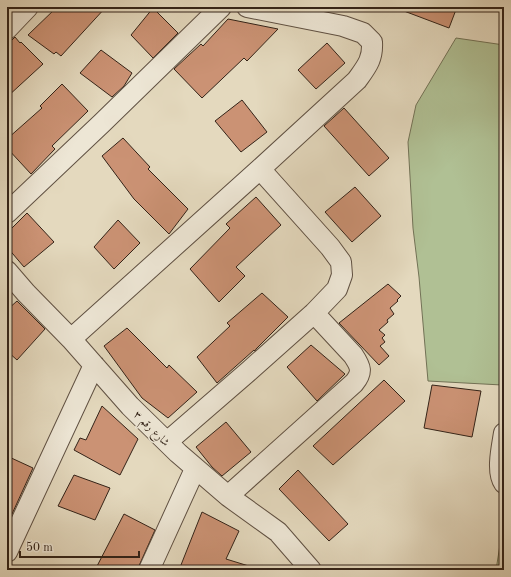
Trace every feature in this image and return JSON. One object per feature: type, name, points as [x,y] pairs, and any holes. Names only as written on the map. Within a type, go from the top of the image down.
[{"type":"street","points":[[7,29],[28,7]]},
{"type":"street","points":[[7,213],[221,7]]},
{"type":"street","points":[[71,339],[357,80],[373,53],[372,42],[363,33],[343,26],[247,7]]},
{"type":"street","points":[[167,442],[314,313],[337,289],[342,275],[341,262],[330,247],[260,169]]},
{"type":"street","name":"شارع رقم ٣","points":[[7,271],[26,293],[71,339],[130,406],[195,469],[228,496],[278,532],[311,570],[318,570]]},
{"type":"street","points":[[228,496],[360,376],[361,370],[353,355],[314,313]]},
{"type":"street","points":[[7,552],[94,365]]},
{"type":"street","points":[[504,433],[500,466],[502,480],[504,483]]},
{"type":"street","points":[[149,570],[195,469]]},
{"type":"green space","points":[[456,38],[504,45],[504,371],[502,385],[428,381],[413,228],[408,142],[416,105]]},
{"type":"green space","points":[[503,526],[504,570],[496,570]]},
{"type":"building","points":[[57,7],[106,7],[61,56],[56,52],[54,54],[28,35]]},
{"type":"building","points":[[396,7],[457,7],[449,28]]},
{"type":"building","points":[[153,8],[178,33],[153,58],[131,35]]},
{"type":"building","points":[[228,19],[278,29],[247,61],[244,58],[202,98],[174,69],[201,44],[203,46]]},
{"type":"building","points":[[15,37],[43,64],[7,97],[7,45]]},
{"type":"building","points":[[327,43],[345,63],[316,89],[298,70]]},
{"type":"building","points":[[101,50],[132,73],[124,86],[112,97],[80,73]]},
{"type":"building","points":[[62,84],[88,111],[52,146],[55,149],[31,174],[7,148],[7,139],[42,108],[40,106]]},
{"type":"building","points":[[242,100],[267,132],[241,152],[215,121]]},
{"type":"building","points":[[344,108],[389,158],[369,176],[324,126]]},
{"type":"building","points":[[123,138],[150,167],[148,169],[188,209],[169,234],[134,199],[102,156]]},
{"type":"building","points":[[355,187],[381,216],[352,242],[325,212]]},
{"type":"building","points":[[256,197],[281,225],[236,267],[245,276],[219,302],[190,269],[230,228],[226,224]]},
{"type":"building","points":[[27,213],[54,242],[24,267],[7,247],[7,233]]},
{"type":"building","points":[[118,220],[140,243],[114,269],[94,247]]},
{"type":"building","points":[[388,284],[401,296],[390,308],[394,314],[379,330],[385,335],[382,338],[385,342],[380,346],[389,356],[379,365],[339,323]]},
{"type":"building","points":[[262,293],[288,317],[255,351],[254,350],[217,383],[197,357],[230,326],[227,323]]},
{"type":"building","points":[[17,301],[45,329],[17,360],[7,351],[7,310]]},
{"type":"building","points":[[127,328],[167,368],[169,365],[197,392],[168,418],[142,398],[104,346]]},
{"type":"building","points":[[311,345],[345,374],[317,401],[287,367]]},
{"type":"building","points":[[384,380],[405,401],[333,465],[313,446]]},
{"type":"building","points":[[432,385],[481,391],[472,437],[424,428]]},
{"type":"building","points":[[102,406],[138,439],[120,475],[74,450],[80,438],[86,440]]},
{"type":"building","points":[[226,422],[251,452],[222,476],[212,467],[196,447]]},
{"type":"building","points":[[7,456],[33,468],[7,525]]},
{"type":"building","points":[[298,470],[348,524],[329,541],[279,489]]},
{"type":"building","points":[[74,475],[110,488],[95,520],[58,506]]},
{"type":"building","points":[[202,512],[239,531],[226,559],[252,567],[251,570],[179,570]]},
{"type":"building","points":[[124,514],[155,530],[137,570],[95,570]]}]
